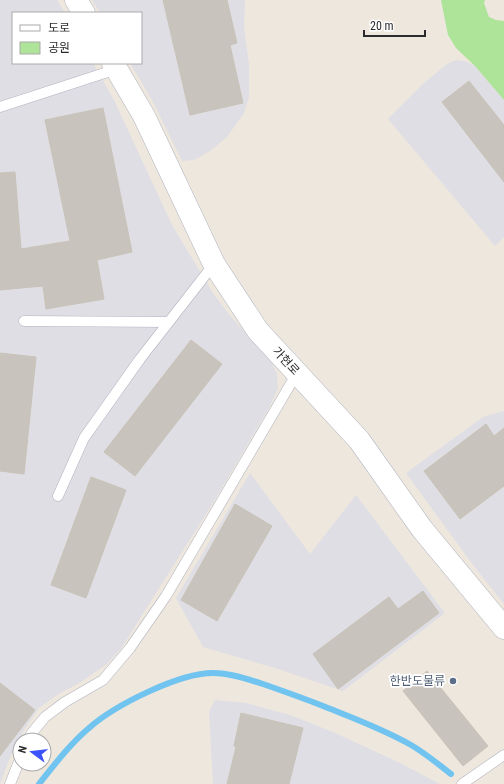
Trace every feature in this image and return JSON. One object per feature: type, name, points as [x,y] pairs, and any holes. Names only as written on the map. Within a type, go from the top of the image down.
[{"type":"street","points":[[76,0],[83,12]]},
{"type":"street","name":"가현로","points":[[115,66],[144,116],[214,264],[258,331],[359,440],[422,530],[504,628]]},
{"type":"lane","points":[[0,107],[115,66]]},
{"type":"lane","points":[[58,496],[84,438],[140,358],[214,264]]},
{"type":"lane","points":[[24,321],[168,322]]},
{"type":"lane","points":[[33,732],[45,717],[65,702],[103,680],[130,648],[166,596],[297,373]]},
{"type":"lane","points":[[462,784],[504,755]]},
{"type":"lane","points":[[10,784],[15,772]]},
{"type":"shaded area","points":[[0,0],[57,0],[64,12],[12,12],[12,64],[94,64],[114,100],[172,225],[213,293],[228,313],[272,363],[277,374],[278,388],[270,406],[213,503],[122,647],[107,664],[39,708],[23,732],[12,732],[11,755],[0,784]]},
{"type":"shaded area","points":[[92,0],[245,0],[244,26],[249,64],[249,97],[244,113],[227,137],[210,151],[194,160],[182,161],[153,102],[131,64],[142,64],[142,12],[99,12]]},
{"type":"shaded area","points":[[456,60],[465,61],[475,66],[504,100],[504,237],[495,246],[388,119],[425,82],[447,64]]},
{"type":"shaded area","points":[[504,411],[504,604],[473,565],[406,473],[483,417]]},
{"type":"shaded area","points":[[250,473],[310,554],[356,495],[445,613],[343,691],[275,668],[203,647],[176,598]]},
{"type":"shaded area","points":[[215,700],[246,703],[290,715],[333,732],[398,762],[440,784],[213,784],[209,712]]},
{"type":"green space","points":[[441,0],[485,0],[484,3],[489,17],[504,21],[504,100],[475,66],[456,48],[448,35]]},
{"type":"building","points":[[163,0],[227,0],[237,43],[230,45],[243,103],[190,115]]},
{"type":"building","points":[[469,81],[504,125],[504,182],[442,102]]},
{"type":"building","points":[[103,108],[132,252],[97,260],[104,299],[46,309],[43,286],[0,290],[0,173],[15,172],[21,249],[70,241],[45,120]]},
{"type":"building","points":[[191,340],[222,364],[135,476],[104,452]]},
{"type":"building","points":[[0,353],[36,357],[24,474],[0,471]]},
{"type":"building","points":[[486,424],[494,436],[504,428],[504,486],[460,519],[424,471]]},
{"type":"building","points":[[91,477],[126,490],[86,598],[51,585]]},
{"type":"building","points":[[235,504],[272,526],[217,621],[181,600]]},
{"type":"building","points":[[423,591],[439,613],[338,689],[313,654],[389,597],[398,609]]},
{"type":"building","points":[[427,671],[488,746],[463,766],[403,691]]},
{"type":"building","points":[[0,683],[35,710],[18,732],[12,732],[12,740],[0,756]]},
{"type":"building","points":[[241,713],[303,728],[289,784],[227,784],[236,747],[234,746]]},
{"type":"waterway","points":[[39,784],[75,741],[100,719],[131,700],[166,684],[199,674],[213,673],[245,678],[308,700],[368,724],[411,745],[451,774]]},
{"type":"place","name":"한반도물류","points":[[453,681]]}]
